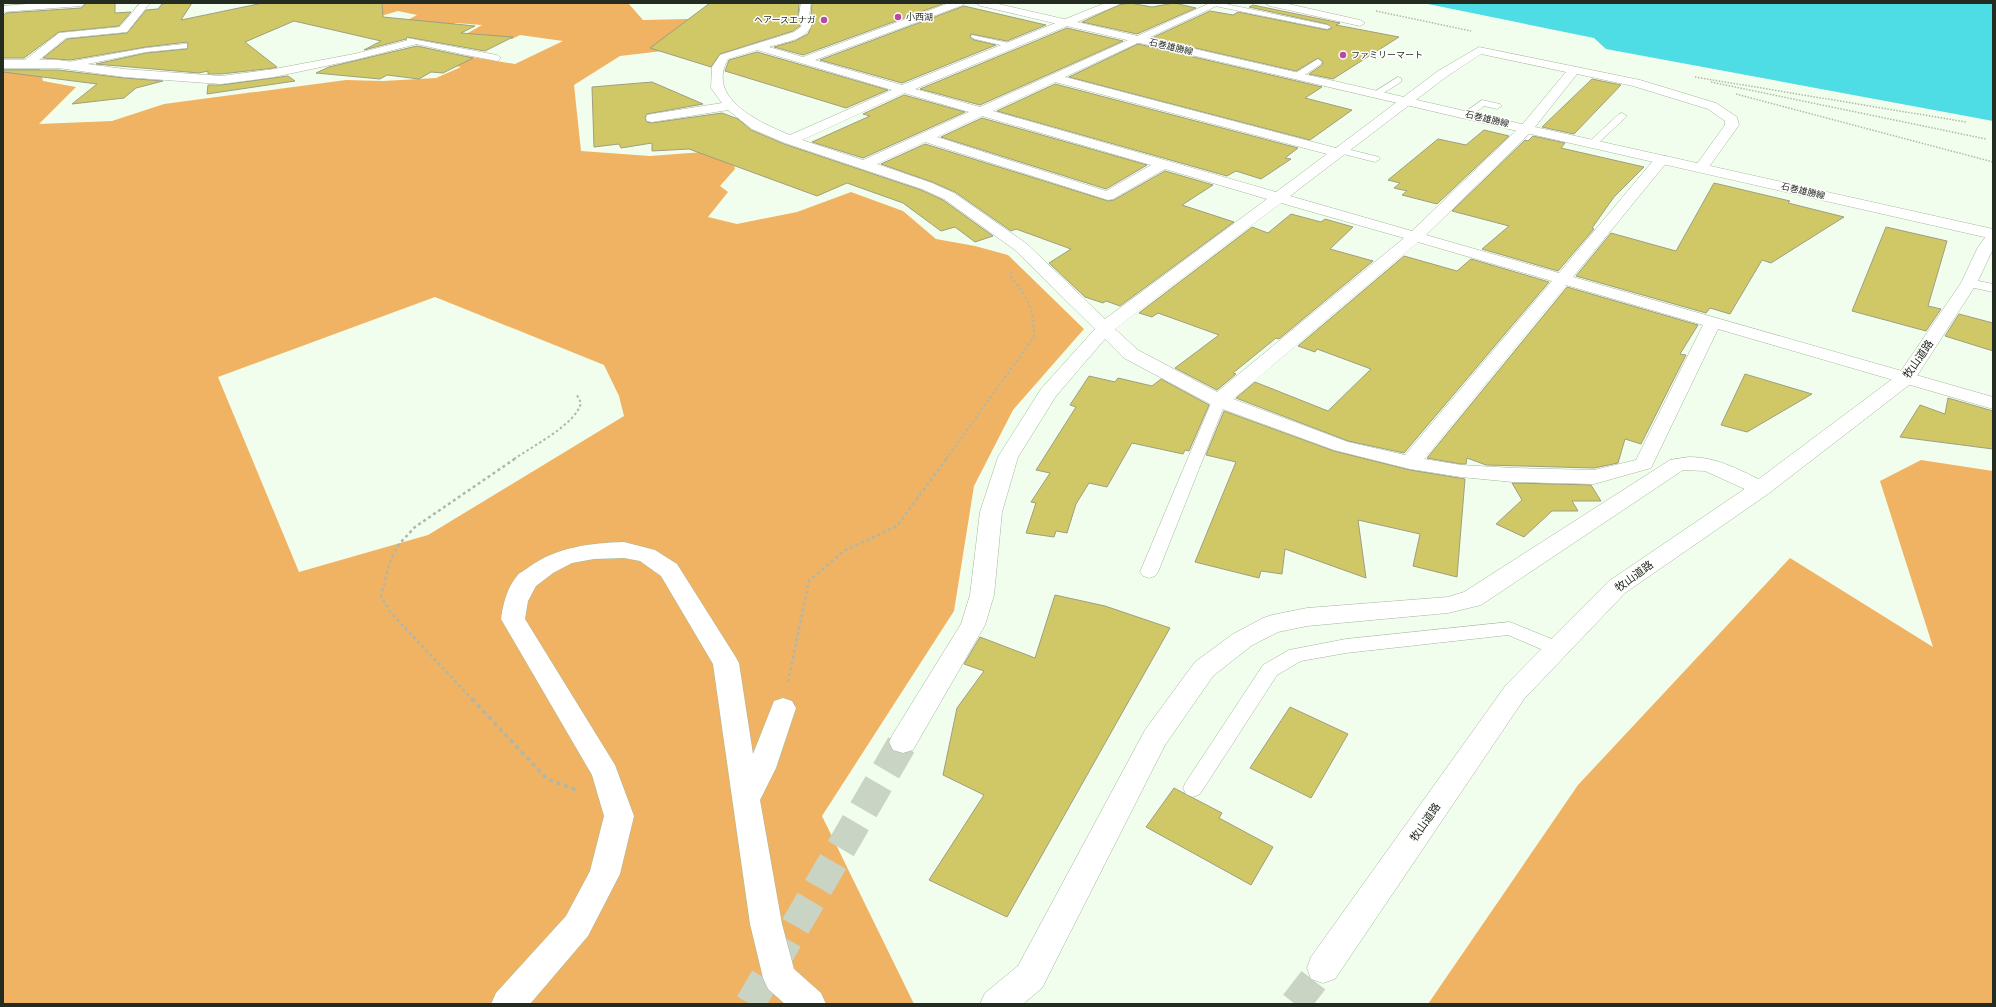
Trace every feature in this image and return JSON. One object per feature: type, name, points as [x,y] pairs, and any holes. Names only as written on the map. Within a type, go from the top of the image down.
[{"type":"street","points":[[3,9],[81,3]]},
{"type":"street","points":[[29,63],[63,35],[122,30],[145,3]]},
{"type":"street","points":[[806,3],[804,16],[807,22],[806,28],[798,34],[724,57],[720,61],[718,67],[717,88],[730,106],[757,126],[790,140],[927,186],[950,196],[1021,247],[1131,354],[1219,401],[1341,446],[1410,463],[1461,471],[1506,475],[1594,477],[1644,464],[1713,322]]},
{"type":"street","points":[[805,60],[959,3]]},
{"type":"street","name":"石巻雄勝線","points":[[981,3],[1526,129],[1993,234]]},
{"type":"street","points":[[790,140],[903,89],[1064,22],[1114,3]]},
{"type":"street","points":[[1270,3],[1360,23]]},
{"type":"street","points":[[864,165],[982,113],[1053,78],[1216,4]]},
{"type":"street","points":[[3,64],[29,63],[68,65],[124,74],[221,80],[274,73],[354,57],[412,41]]},
{"type":"street","points":[[756,47],[1993,403]]},
{"type":"street","points":[[903,742],[973,626],[982,596],[991,512],[1008,457],[1048,393],[1105,328],[1406,101],[1479,50],[1575,69],[1636,83],[1712,106],[1723,112],[1732,120],[1732,125],[1701,168]]},
{"type":"street","points":[[1219,401],[1415,237],[1526,129],[1575,69]]},
{"type":"street","points":[[1053,78],[1338,151]]},
{"type":"street","points":[[652,118],[730,106]]},
{"type":"street","points":[[927,138],[1108,196],[1163,164]]},
{"type":"street","points":[[1410,463],[1561,278],[1662,159]]},
{"type":"street","name":"牧山道路","points":[[1323,968],[1515,692],[1617,587],[1760,489],[1906,378],[1969,283],[1986,247],[1993,238]]},
{"type":"street","points":[[997,1004],[1030,977],[1155,738],[1204,669],[1242,640],[1272,624],[1307,616],[1448,606],[1472,599],[1677,465],[1691,462],[1712,465],[1760,489]]},
{"type":"street","points":[[508,1004],[577,926],[605,874],[619,816],[605,774],[513,619],[516,601],[526,581],[545,566],[566,557],[587,553],[624,550],[647,555],[669,570],[726,663],[766,924],[780,978],[809,1004]]},
{"type":"street","points":[[746,800],[762,768],[783,708]]},
{"type":"lane","points":[[1216,4],[1327,27]]},
{"type":"lane","points":[[975,37],[1009,45]]},
{"type":"lane","points":[[412,41],[497,58]]},
{"type":"lane","points":[[68,65],[165,47],[184,46]]},
{"type":"lane","points":[[165,47],[171,53],[184,55]]},
{"type":"lane","points":[[1297,76],[1318,62]]},
{"type":"lane","points":[[1376,94],[1398,80]]},
{"type":"lane","points":[[1467,115],[1482,103],[1497,106]]},
{"type":"lane","points":[[1593,143],[1622,116]]},
{"type":"lane","points":[[1338,151],[1375,160]]},
{"type":"lane","points":[[1969,283],[1993,288]]},
{"type":"lane","points":[[1149,572],[1219,401]]},
{"type":"lane","points":[[1193,788],[1270,670],[1296,655],[1346,646],[1510,628],[1557,649]]},
{"type":"path","points":[[1688,76],[1966,122]]},
{"type":"path","points":[[1695,78],[1986,139]]},
{"type":"path","points":[[1731,93],[1993,162]]},
{"type":"path","points":[[783,708],[796,636],[809,581],[844,551],[896,526],[1034,337],[1034,317],[1023,291],[1010,276],[1021,247]]},
{"type":"path","points":[[576,393],[581,403],[579,411],[569,421],[415,527],[399,543],[386,569],[381,596],[391,614],[547,778],[580,792],[611,791]]},
{"type":"shaded area","points":[[335,3],[628,3],[643,20],[770,17],[705,46],[620,56],[574,85],[581,151],[650,156],[717,151],[732,156],[735,169],[720,186],[728,192],[708,217],[737,224],[797,212],[851,192],[903,211],[936,239],[975,246],[1008,255],[1084,329],[1013,410],[974,486],[954,611],[822,816],[914,1004],[3,1004],[3,69],[40,69],[43,81],[76,87],[39,124],[112,121],[164,104],[346,80],[383,81],[436,78],[461,67],[444,64],[466,56],[515,64],[563,41],[520,35],[512,39],[466,34],[482,25],[456,23],[439,30],[404,22],[417,15],[398,11],[381,16]],"holes":[[[435,297],[604,365],[619,396],[624,416],[428,535],[299,572],[218,377]]]},
{"type":"shaded area","points":[[1921,460],[1993,471],[1993,1004],[1428,1004],[1578,785],[1790,558],[1933,647],[1880,481]]},
{"type":"water","points":[[1423,3],[1993,3],[1993,121],[1606,49],[1594,38]]},
{"type":"building","points":[[87,3],[115,3],[115,13],[131,12],[119,26],[59,32],[24,58],[3,58],[3,16],[6,13],[81,8]]},
{"type":"building","points":[[192,3],[181,20],[263,3],[382,3],[383,17],[475,26],[461,33],[513,37],[485,51],[407,37],[406,39],[364,50],[381,41],[294,21],[245,42],[277,67],[274,68],[208,74],[208,71],[199,73],[96,64],[146,53],[187,49],[187,42],[146,47],[70,60],[43,58],[67,39],[127,33],[146,10],[158,9],[162,4]]},
{"type":"building","points":[[710,3],[799,3],[798,16],[800,26],[793,31],[720,54],[711,67],[650,48]]},
{"type":"building","points":[[812,3],[945,3],[803,55],[774,47],[795,41],[808,34],[813,22],[811,16]]},
{"type":"building","points":[[1130,3],[1152,7],[1174,3],[1196,8],[1137,34],[1082,22],[1119,5]]},
{"type":"building","points":[[1253,5],[1340,23],[1336,25],[1399,37],[1333,79],[1309,74],[1322,65],[1323,62],[1318,58],[1296,71],[1152,38],[1210,11],[1233,15],[1238,12],[1327,30],[1332,28],[1327,24],[1249,7]]},
{"type":"building","points":[[964,6],[1046,25],[1007,41],[971,34],[970,37],[974,40],[996,45],[902,83],[820,60]]},
{"type":"building","points":[[1067,28],[1123,41],[980,105],[920,89]]},
{"type":"building","points":[[1138,44],[1322,87],[1305,98],[1352,110],[1310,140],[1069,77]]},
{"type":"building","points":[[417,46],[473,58],[443,73],[431,72],[419,79],[387,75],[380,79],[316,73],[329,67]]},
{"type":"building","points":[[757,52],[888,90],[846,108],[725,71],[729,60]]},
{"type":"building","points":[[3,70],[58,70],[163,81],[136,88],[124,98],[72,104],[97,84],[3,72]]},
{"type":"building","points":[[288,76],[295,81],[207,94],[208,85],[221,85]]},
{"type":"building","points":[[1592,79],[1621,85],[1574,134],[1542,127]]},
{"type":"building","points":[[652,82],[703,104],[647,114],[645,118],[647,122],[652,123],[722,113],[738,119],[751,130],[784,144],[921,190],[943,200],[993,236],[975,242],[955,227],[941,231],[903,203],[847,183],[817,196],[689,149],[652,151],[652,143],[621,148],[619,144],[594,147],[592,87]]},
{"type":"building","points":[[1055,84],[1298,148],[1285,158],[1291,159],[1261,179],[1236,171],[1227,176],[997,111]]},
{"type":"building","points":[[904,95],[965,112],[863,158],[812,142],[870,116],[863,114]]},
{"type":"building","points":[[982,118],[1147,165],[1106,189],[941,137]]},
{"type":"building","points":[[1484,130],[1509,136],[1437,204],[1402,195],[1407,191],[1394,188],[1400,183],[1388,180],[1438,139],[1466,145]]},
{"type":"building","points":[[1533,136],[1565,143],[1561,148],[1644,167],[1614,197],[1592,228],[1594,229],[1558,271],[1482,249],[1509,226],[1452,211],[1525,140],[1528,141]]},
{"type":"building","points":[[925,144],[1108,201],[1114,200],[1165,171],[1213,185],[1182,205],[1234,222],[1120,306],[1106,301],[1103,303],[1085,297],[1049,263],[1071,249],[1016,229],[1011,231],[955,192],[932,182],[881,164]]},
{"type":"building","points":[[1714,183],[1790,201],[1788,203],[1844,217],[1771,263],[1762,260],[1730,314],[1710,308],[1706,313],[1576,276],[1611,233],[1676,251]]},
{"type":"building","points":[[1291,214],[1321,222],[1325,219],[1353,227],[1330,249],[1373,261],[1279,339],[1276,338],[1233,373],[1236,374],[1217,390],[1175,368],[1219,335],[1158,313],[1152,317],[1139,313],[1252,227],[1268,233]]},
{"type":"building","points":[[1886,227],[1947,241],[1928,306],[1941,309],[1926,331],[1852,311]]},
{"type":"building","points":[[1404,256],[1457,271],[1471,259],[1549,282],[1404,453],[1348,441],[1236,398],[1255,382],[1328,411],[1371,369],[1317,349],[1315,352],[1298,346]]},
{"type":"building","points":[[1567,287],[1698,325],[1680,354],[1686,355],[1641,444],[1625,439],[1618,463],[1594,468],[1486,465],[1467,458],[1466,464],[1461,464],[1427,458]]},
{"type":"building","points":[[1959,314],[1993,323],[1993,351],[1945,336]]},
{"type":"building","points":[[1745,374],[1812,394],[1747,432],[1721,425]]},
{"type":"building","points":[[1089,376],[1115,382],[1118,378],[1152,386],[1161,379],[1209,405],[1189,451],[1185,450],[1183,454],[1132,443],[1107,487],[1089,483],[1076,504],[1067,533],[1056,531],[1054,537],[1026,533],[1036,503],[1031,502],[1050,473],[1036,470],[1076,407],[1070,405]]},
{"type":"building","points":[[1948,398],[1993,411],[1993,449],[1900,437],[1920,405],[1945,414]]},
{"type":"building","points":[[1224,411],[1334,451],[1410,470],[1465,479],[1457,577],[1413,566],[1420,534],[1358,520],[1366,578],[1285,549],[1282,574],[1261,571],[1259,578],[1195,562],[1236,462],[1206,455]]},
{"type":"building","points":[[1512,483],[1591,485],[1601,501],[1572,501],[1578,511],[1552,511],[1524,537],[1496,524],[1522,500]]},
{"type":"building","points":[[1055,595],[1105,606],[1170,628],[1007,917],[929,880],[984,795],[943,775],[957,708],[984,671],[964,664],[980,637],[1035,658]]},
{"type":"building","points":[[1290,707],[1348,734],[1311,798],[1250,768]]},
{"type":"building","points":[[1174,788],[1222,813],[1219,818],[1273,847],[1251,885],[1146,827]]},
{"type":"tunnel","points":[[750,1004],[903,742]]},
{"type":"tunnel","points":[[1295,1004],[1323,968]]},
{"type":"place","name":"小西湖","points":[[898,17]]},
{"type":"place","name":"ヘアースエナガ","points":[[824,20]]},
{"type":"place","name":"ファミリーマート","points":[[1343,55]]}]
